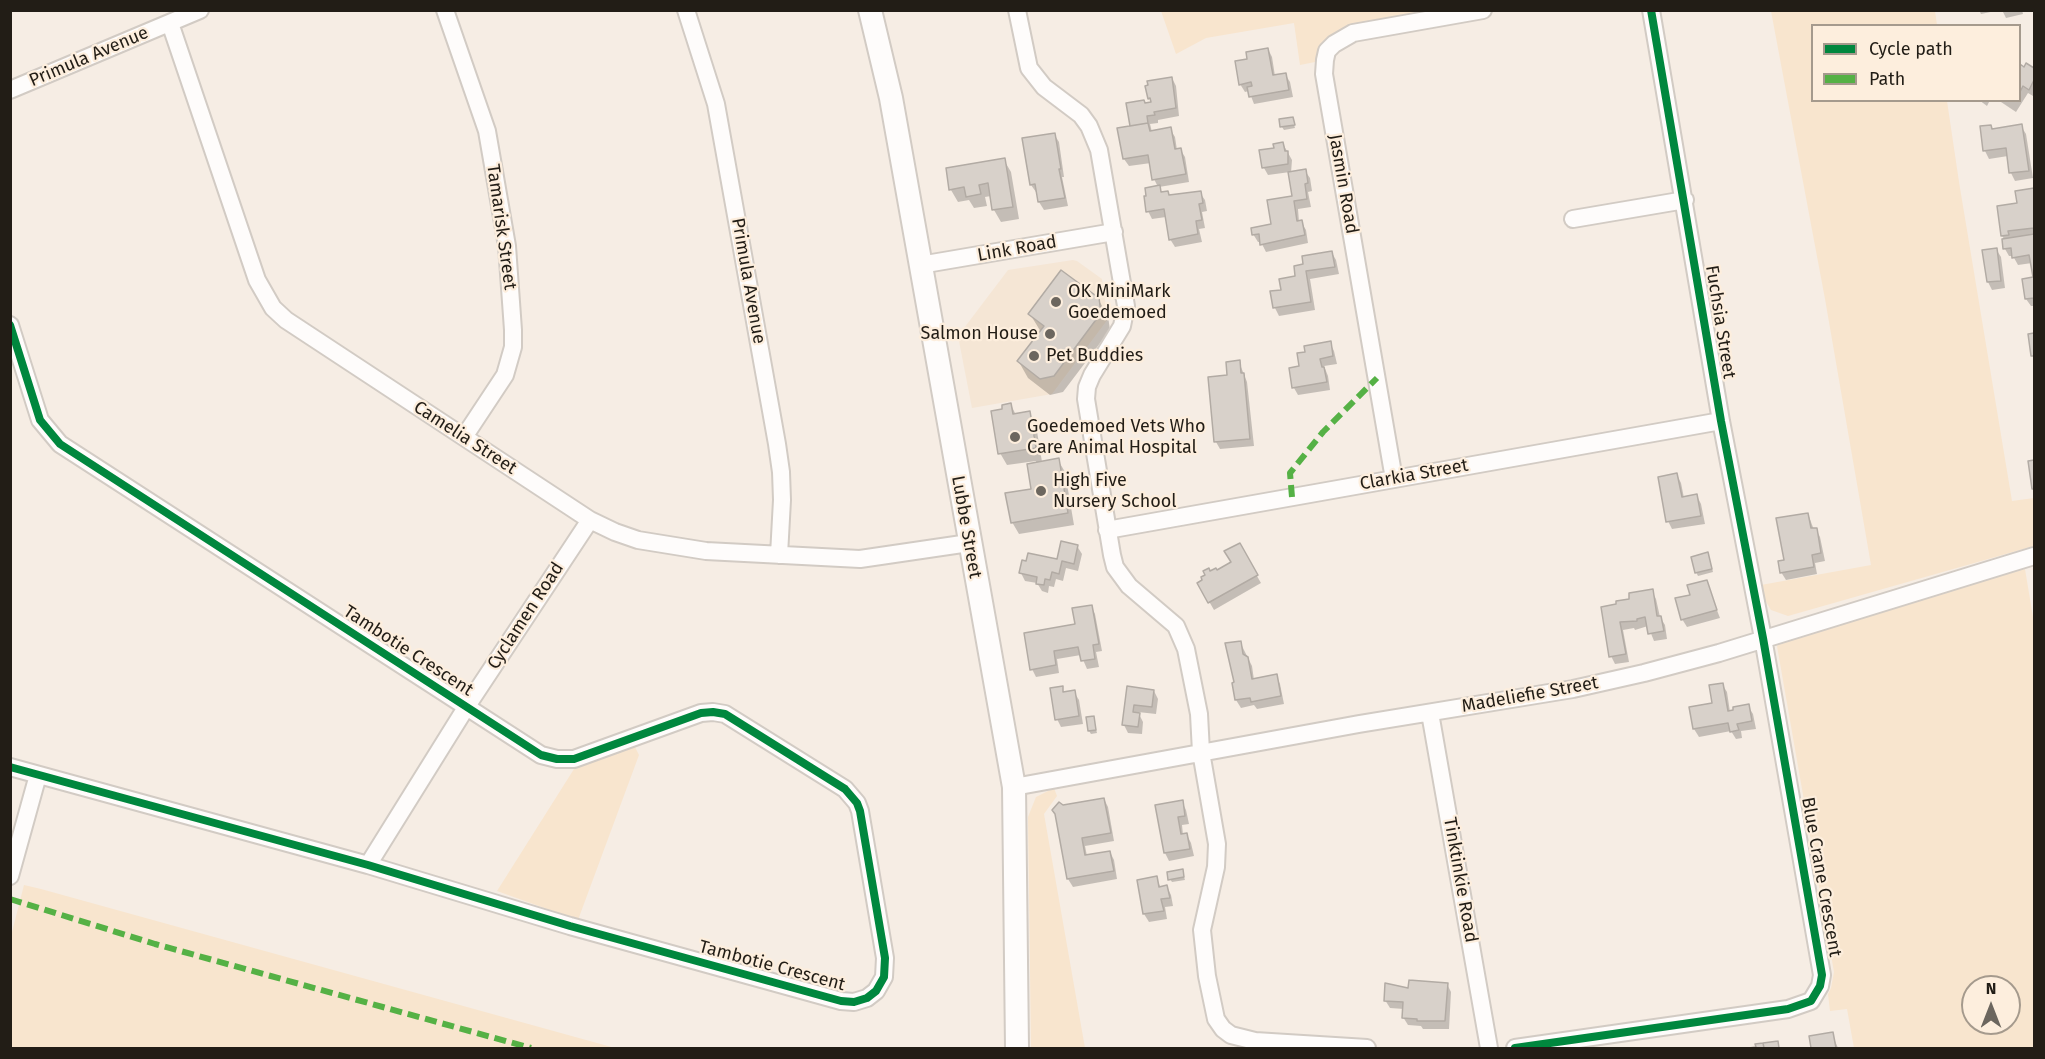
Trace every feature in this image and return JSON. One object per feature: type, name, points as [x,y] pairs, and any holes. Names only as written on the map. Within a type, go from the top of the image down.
[{"type":"main road","name":"Lubbe Street","points":[[870,10],[891,98],[1014,787],[1017,1048]]},
{"type":"street","name":"Primula Avenue","points":[[10,90],[200,10]]},
{"type":"street","name":"Tamarisk Street","points":[[445,10],[489,141],[507,246],[513,330],[513,347],[505,375],[464,437]]},
{"type":"street","name":"Primula Avenue","points":[[686,10],[710,79],[716,104],[777,444],[782,500],[779,555]]},
{"type":"street","points":[[1017,10],[1029,68],[1044,87],[1081,115],[1095,138],[1114,232],[1125,294],[1125,316],[1116,340],[1092,375],[1087,387],[1086,399],[1112,555],[1120,576],[1176,626],[1182,636],[1199,714],[1201,752],[1218,854],[1202,930],[1216,1019],[1231,1035],[1255,1041],[1367,1048]]},
{"type":"street","name":"Jasmin Road","points":[[1394,479],[1324,74],[1325,60],[1327,51],[1334,44],[1353,33],[1483,10]]},
{"type":"street","name":"Fuchsia Street","points":[[1651,10],[1721,421],[1763,638]]},
{"type":"street","name":"Camelia Street","points":[[170,23],[257,280],[273,308],[286,320],[590,520],[638,540],[706,551],[860,559],[969,543]]},
{"type":"street","points":[[1573,219],[1685,200]]},
{"type":"street","name":"Link Road","points":[[920,266],[1114,232]]},
{"type":"street","name":"Tambotie Crescent","points":[[10,767],[368,865],[570,926],[842,1001],[854,1002],[867,998],[881,985],[886,968],[860,811],[857,803],[845,789],[725,714],[719,713],[701,713],[584,756],[565,760],[541,755],[60,444],[40,420],[11,329]]},
{"type":"street","name":"Clarkia Street","points":[[1107,530],[1721,421]]},
{"type":"street","name":"Cyclamen Road","points":[[368,865],[467,706],[590,520]]},
{"type":"street","name":"Madeliefie Street","points":[[1014,787],[1201,752],[1583,687],[1655,670],[2034,556]]},
{"type":"street","name":"Blue Crane Crescent","points":[[1515,1048],[1788,1009],[1811,1001],[1816,995],[1822,975],[1819,948],[1763,638]]},
{"type":"street","name":"Tinktinkie Road","points":[[1430,713],[1489,1048]]},
{"type":"street","points":[[10,876],[38,775]]},
{"type":"shaded area","points":[[1161,11],[1433,11],[1351,25],[1325,42],[1318,51],[1315,62],[1300,65],[1294,23],[1206,38],[1176,54]]},
{"type":"shaded area","points":[[1771,11],[1935,11],[1937,24],[1811,24],[1811,102],[1947,102],[2012,501],[2034,498],[2034,546],[1788,616],[1771,610],[1765,600],[1761,585],[1871,565],[1825,299]]},
{"type":"shaded area","points":[[1073,260],[1102,279],[1108,319],[1052,394],[972,408],[958,336],[1008,270]]},
{"type":"shaded area","points":[[2025,569],[2034,623],[2034,1048],[1854,1048],[1847,1009],[1830,1011],[1828,994],[1834,972],[1777,646],[1782,639]]},
{"type":"shaded area","points":[[635,747],[639,755],[578,920],[497,891],[574,769]]},
{"type":"shaded area","points":[[1054,788],[1057,796],[1044,814],[1085,1048],[1031,1048],[1028,817],[1036,797]]},
{"type":"shaded area","points":[[24,885],[615,1048],[13,1048],[10,1046],[11,936]]},
{"type":"building","points":[[1268,48],[1273,75],[1286,73],[1289,90],[1249,97],[1247,87],[1252,86],[1251,82],[1239,85],[1235,61],[1247,59],[1246,52]]},
{"type":"building","points":[[2026,63],[2034,68],[2034,80],[2029,90],[2023,86],[2021,90],[2021,65],[2024,67]]},
{"type":"building","points":[[1172,77],[1176,108],[1154,112],[1155,115],[1147,116],[1148,123],[1130,126],[1126,103],[1144,100],[1145,103],[1151,102],[1145,86],[1148,85],[1147,81]]},
{"type":"building","points":[[1293,117],[1295,125],[1280,127],[1279,119]]},
{"type":"building","points":[[1148,123],[1150,131],[1171,127],[1175,149],[1181,148],[1186,174],[1152,180],[1148,155],[1123,159],[1117,128]]},
{"type":"building","points":[[2022,124],[2029,171],[2009,173],[2006,148],[1983,151],[1980,126],[1991,125],[1992,129]]},
{"type":"building","points":[[1055,133],[1065,198],[1038,202],[1035,184],[1030,185],[1022,138]]},
{"type":"building","points":[[1283,142],[1285,151],[1288,151],[1288,164],[1262,168],[1259,150],[1274,148],[1273,144]]},
{"type":"building","points":[[1005,158],[1013,207],[992,210],[988,183],[979,185],[981,194],[966,197],[964,187],[949,190],[946,168]]},
{"type":"building","points":[[1306,169],[1307,199],[1294,201],[1297,221],[1302,220],[1305,235],[1260,245],[1259,234],[1252,235],[1251,228],[1271,224],[1267,200],[1292,196],[1288,172]]},
{"type":"building","points":[[1160,185],[1161,192],[1168,191],[1169,195],[1201,191],[1203,203],[1199,204],[1202,220],[1196,221],[1198,234],[1169,240],[1164,209],[1146,212],[1145,188]]},
{"type":"building","points":[[2034,188],[2034,228],[2008,231],[2009,235],[2001,236],[1997,206],[2017,203],[2015,191]]},
{"type":"building","points":[[2034,234],[2034,298],[2025,299],[2022,279],[2033,277],[2029,255],[2012,258],[2011,248],[2003,249],[2002,239]]},
{"type":"building","points":[[1997,248],[2001,281],[1987,282],[1982,250]]},
{"type":"building","points":[[1332,251],[1335,267],[1306,271],[1311,302],[1273,308],[1270,291],[1281,290],[1279,279],[1295,276],[1294,266],[1303,264],[1302,256]]},
{"type":"building","points":[[1061,270],[1099,298],[1101,313],[1054,376],[1040,379],[1017,361],[1044,326],[1028,314]]},
{"type":"building","points":[[2034,333],[2034,356],[2031,356],[2028,334]]},
{"type":"building","points":[[1331,341],[1333,356],[1320,359],[1327,382],[1292,388],[1289,368],[1299,366],[1297,353],[1305,352],[1304,346]]},
{"type":"building","points":[[1240,360],[1241,373],[1244,373],[1250,439],[1214,442],[1208,377],[1227,375],[1226,362]]},
{"type":"building","name":"Goedemoed Vets Who Care Animal Hospital","points":[[1011,403],[1013,414],[1030,411],[1036,448],[998,454],[991,411],[1002,409],[1002,405]]},
{"type":"building","name":"High Five Nursery School","points":[[1059,458],[1068,513],[1011,523],[1005,493],[1031,489],[1027,464]]},
{"type":"building","points":[[2034,460],[2034,489],[2032,489],[2028,461]]},
{"type":"building","points":[[1677,473],[1682,497],[1697,494],[1701,516],[1666,522],[1658,477]]},
{"type":"building","points":[[1808,513],[1811,528],[1817,528],[1821,553],[1812,555],[1814,567],[1780,573],[1778,561],[1784,560],[1776,518]]},
{"type":"building","points":[[1061,541],[1078,545],[1074,564],[1062,561],[1059,574],[1052,572],[1050,580],[1045,579],[1044,585],[1036,584],[1037,577],[1019,573],[1022,560],[1026,561],[1028,553],[1057,559]]},
{"type":"building","points":[[1240,543],[1258,575],[1208,603],[1197,583],[1205,575],[1203,571],[1209,568],[1210,571],[1216,568],[1217,570],[1231,562],[1224,551]]},
{"type":"building","points":[[1708,552],[1712,569],[1695,573],[1691,557]]},
{"type":"building","points":[[1707,580],[1717,610],[1681,620],[1675,598],[1690,595],[1687,585]]},
{"type":"building","points":[[1653,589],[1657,616],[1661,616],[1664,631],[1648,634],[1645,617],[1637,621],[1620,622],[1626,654],[1609,657],[1601,607],[1629,599],[1629,593]]},
{"type":"building","points":[[1092,605],[1099,644],[1093,645],[1095,659],[1081,661],[1078,647],[1054,651],[1056,665],[1030,670],[1024,633],[1075,624],[1072,608]]},
{"type":"building","points":[[1241,641],[1243,654],[1248,657],[1252,679],[1277,674],[1281,696],[1251,702],[1250,698],[1235,700],[1232,683],[1234,682],[1225,643]]},
{"type":"building","points":[[1723,683],[1728,711],[1733,710],[1733,707],[1749,704],[1752,721],[1737,724],[1739,730],[1730,732],[1728,723],[1693,729],[1689,707],[1712,703],[1709,685]]},
{"type":"building","points":[[1063,686],[1063,692],[1075,690],[1079,716],[1055,720],[1050,688]]},
{"type":"building","points":[[1127,686],[1154,690],[1152,707],[1134,705],[1133,712],[1140,713],[1138,727],[1122,725]]},
{"type":"building","points":[[1094,716],[1096,730],[1088,731],[1086,717]]},
{"type":"building","points":[[1104,798],[1111,833],[1082,838],[1085,855],[1110,851],[1114,871],[1067,879],[1055,814],[1052,810],[1059,802],[1063,805]]},
{"type":"building","points":[[1183,800],[1185,816],[1178,817],[1181,834],[1187,833],[1190,849],[1164,853],[1155,805]]},
{"type":"building","points":[[1183,869],[1184,877],[1168,880],[1167,872]]},
{"type":"building","points":[[1157,876],[1159,887],[1167,885],[1170,898],[1161,899],[1164,911],[1143,914],[1137,880]]},
{"type":"building","points":[[1409,980],[1448,983],[1445,1021],[1417,1021],[1417,1019],[1402,1018],[1403,1002],[1384,1001],[1385,983],[1408,988]]},
{"type":"building","points":[[1833,1032],[1836,1048],[1811,1048],[1809,1036]]},
{"type":"building","points":[[1778,1041],[1779,1048],[1764,1048],[1763,1043]]},
{"type":"building","points":[[1763,1043],[1764,1048],[1749,1048],[1756,1047],[1755,1044]]},
{"type":"marked path","points":[[1292,497],[1290,473],[1323,432],[1377,378]]},
{"type":"marked path","points":[[10,899],[155,944],[531,1048]]},
{"type":"cycle path","points":[[1515,1048],[1788,1009],[1811,1001],[1820,986],[1822,975],[1763,638],[1721,421],[1651,10]]},
{"type":"cycle path","points":[[10,325],[40,420],[60,444],[541,755],[557,759],[574,759],[701,713],[713,712],[725,714],[845,789],[857,803],[860,811],[885,958],[884,977],[876,991],[867,998],[854,1002],[841,1001],[570,926],[368,865],[10,767]]},
{"type":"place","name":"OK MiniMark Goedemoed","points":[[1056,302]]},
{"type":"place","name":"Salmon House","points":[[1050,334]]},
{"type":"place","name":"Pet Buddies","points":[[1034,356]]},
{"type":"place","name":"Goedemoed Vets Who Care Animal Hospital","points":[[1015,437]]},
{"type":"place","name":"High Five Nursery School","points":[[1041,491]]}]
